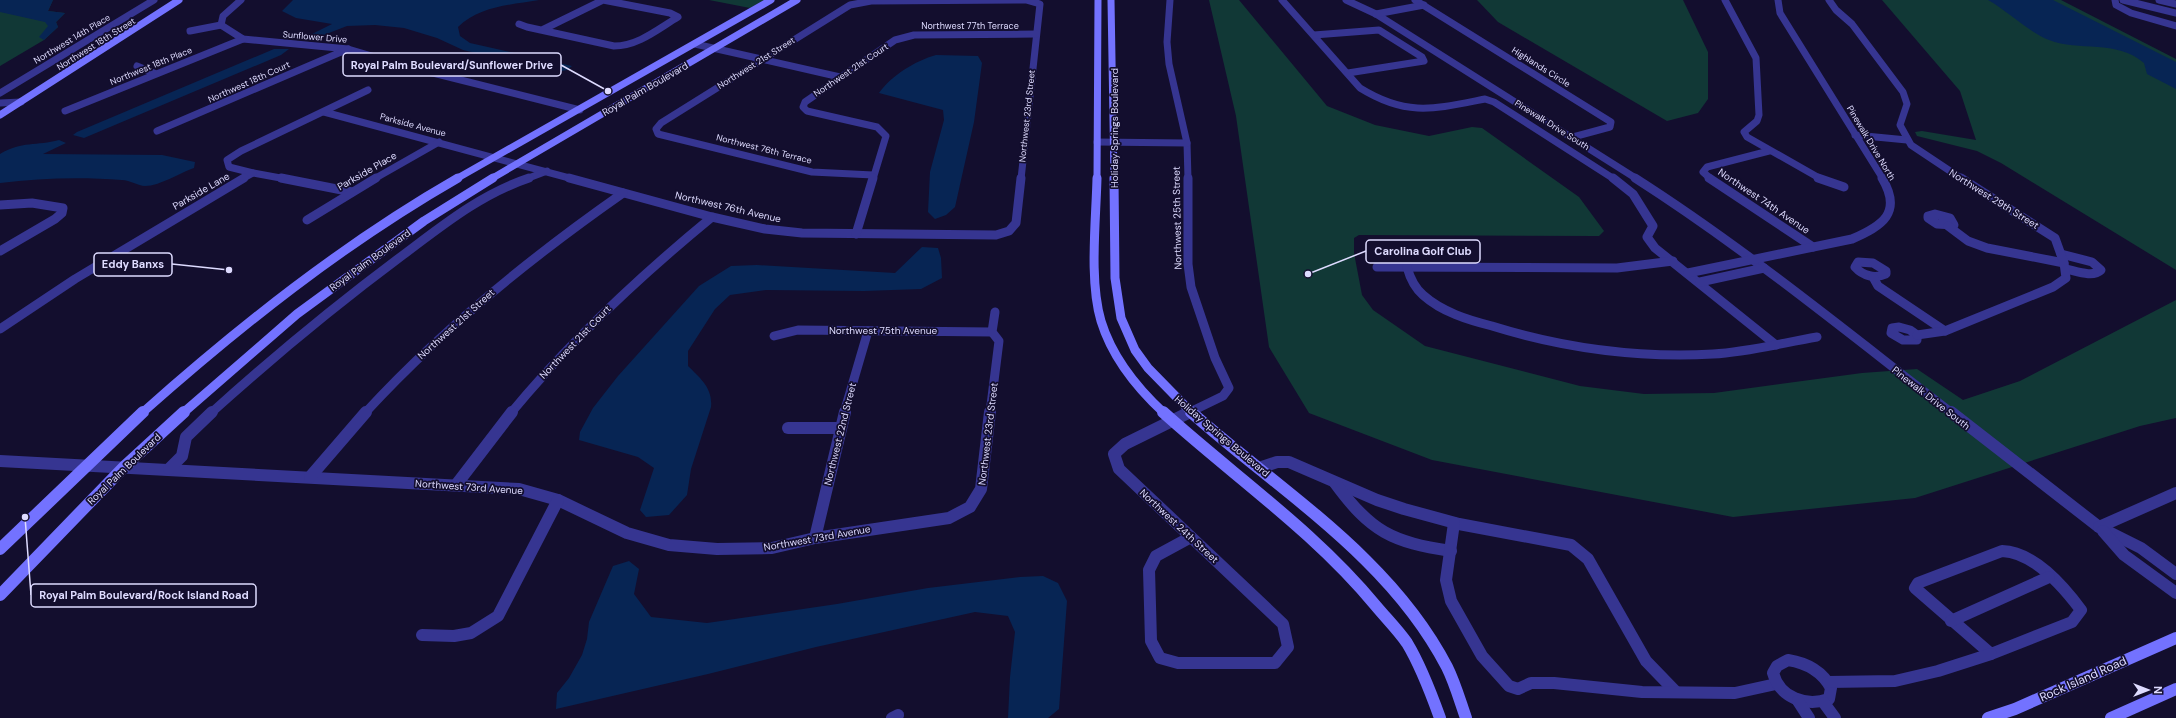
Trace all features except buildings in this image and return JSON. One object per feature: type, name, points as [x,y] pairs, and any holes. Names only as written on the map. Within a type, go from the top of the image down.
[{"type":"street","name":"Northwest 14th Place","points":[[0,93],[154,0]]},
{"type":"street","name":"Northwest 18th Street","points":[[0,115],[179,0]]},
{"type":"street","points":[[190,31],[221,25],[223,16],[241,0]]},
{"type":"street","points":[[519,24],[542,30],[614,46],[623,46],[634,43],[678,18],[670,13],[603,0],[542,30]]},
{"type":"street","name":"Royal Palm Boulevard","points":[[0,549],[84,465],[181,379],[276,301],[394,217],[771,0]]},
{"type":"street","name":"Royal Palm Boulevard","points":[[0,595],[124,467],[218,381],[297,314],[424,222],[518,163],[797,0]]},
{"type":"street","name":"Holiday Springs Boulevard","points":[[1098,0],[1100,47],[1097,140],[1096,295],[1104,332],[1124,367],[1173,421],[1284,513],[1332,557],[1363,589],[1406,643],[1427,685],[1440,718]]},
{"type":"street","name":"Holiday Springs Boulevard","points":[[1111,0],[1114,47],[1113,140],[1116,294],[1125,329],[1144,362],[1191,412],[1335,531],[1379,572],[1412,611],[1447,667],[1466,718]]},
{"type":"street","name":"Northwest 25th Street","points":[[1170,0],[1167,42],[1169,64],[1187,141],[1189,218],[1188,264],[1191,287],[1215,358],[1229,388],[1223,396],[1173,421]]},
{"type":"street","name":"Pinewalk Drive South","points":[[1346,0],[1373,12],[1573,137],[1679,206],[1753,259],[2099,527],[2124,555],[2176,593]]},
{"type":"street","points":[[1725,0],[1756,58],[1759,114],[1757,121],[1744,132],[1747,137],[1817,178],[1844,187]]},
{"type":"street","name":"Pinewalk Drive North","points":[[1753,259],[1852,239],[1874,229],[1888,216],[1891,203],[1886,185],[1780,13],[1778,0]]},
{"type":"street","points":[[1829,0],[1836,10],[1852,24],[1903,92],[1907,104],[1900,126],[1909,142]]},
{"type":"street","points":[[2115,0],[2116,5],[2131,13],[2176,26]]},
{"type":"street","points":[[2123,0],[2176,13]]},
{"type":"street","points":[[2159,0],[2176,4]]},
{"type":"street","name":"Pinewalk Drive South","points":[[1284,1],[1360,88],[1367,93],[1404,107],[1427,110],[1485,100],[1494,102],[1620,183],[1633,194],[1653,226],[1647,237],[1655,248],[1688,272],[1776,345]]},
{"type":"street","name":"Northwest 21st Street","points":[[656,128],[762,59],[850,5],[858,2],[1035,2]]},
{"type":"street","name":"Northwest 23rd Street","points":[[1009,231],[1016,223],[1040,4],[1035,2]]},
{"type":"street","name":"Highlands Circle","points":[[1373,12],[1420,2],[1611,122],[1610,127],[1573,137]]},
{"type":"street","name":"Sunflower Drive","points":[[221,25],[243,39],[348,49],[383,58],[409,67],[580,110]]},
{"type":"street","points":[[1314,35],[1379,30],[1422,57],[1424,61],[1421,64],[1348,73]]},
{"type":"street","name":"Northwest 77th Terrace","points":[[903,37],[914,35],[1036,34]]},
{"type":"street","name":"Northwest 21st Court","points":[[873,175],[886,136],[883,131],[877,127],[807,111],[803,107],[805,102],[840,77],[895,40],[903,37]]},
{"type":"street","name":"Northwest 18th Place","points":[[66,110],[154,73],[243,39]]},
{"type":"street","points":[[695,44],[840,77]]},
{"type":"street","name":"Northwest 18th Court","points":[[157,131],[348,49]]},
{"type":"street","points":[[137,66],[154,73]]},
{"type":"street","name":"Parkside Lane","points":[[253,173],[229,167],[227,160],[241,151],[368,90]]},
{"type":"street","points":[[0,103],[21,102]]},
{"type":"street","name":"Parkside Avenue","points":[[324,112],[496,157]]},
{"type":"street","name":"Northwest 76th Terrace","points":[[656,128],[658,134],[812,172],[873,175]]},
{"type":"street","points":[[1856,137],[1909,142]]},
{"type":"street","points":[[1097,140],[1187,141]]},
{"type":"street","name":"Parkside Place","points":[[307,220],[352,192],[439,142]]},
{"type":"street","name":"Northwest 29th Street","points":[[1909,142],[1922,154],[2055,238],[2064,262]]},
{"type":"street","name":"Northwest 74th Avenue","points":[[1769,151],[1707,167],[1703,172],[1710,179],[1813,247]]},
{"type":"street","name":"Northwest 76th Avenue","points":[[496,157],[712,217],[765,229],[802,233],[856,234],[996,234],[1009,231]]},
{"type":"street","points":[[169,469],[182,456],[186,437],[197,426],[276,355],[355,290],[425,239],[494,192],[509,184],[534,178],[547,171]]},
{"type":"street","points":[[253,173],[352,192]]},
{"type":"street","name":"Parkside Lane","points":[[0,329],[75,279],[253,173]]},
{"type":"street","points":[[856,234],[873,175]]},
{"type":"street","name":"Northwest 21st Street","points":[[310,477],[336,444],[386,390],[447,331],[489,294],[563,234],[623,193]]},
{"type":"street","points":[[0,205],[32,203],[55,205],[63,208],[62,212],[55,219],[0,251]]},
{"type":"street","name":"Northwest 21st Court","points":[[456,485],[490,439],[541,377],[592,323],[642,275],[712,217]]},
{"type":"street","points":[[1917,335],[1945,331],[2053,287],[2066,278],[2064,262],[1987,248],[1968,241],[1948,226]]},
{"type":"street","points":[[1688,272],[1753,259]]},
{"type":"street","points":[[1377,267],[1617,268],[1673,261]]},
{"type":"street","points":[[1407,267],[1410,279],[1417,289],[1429,300],[1443,309],[1497,328],[1548,342],[1588,349],[1675,354],[1746,351],[1817,337]]},
{"type":"street","points":[[1700,282],[1764,268]]},
{"type":"street","points":[[1873,277],[1878,286],[1945,331]]},
{"type":"street","name":"Northwest 23rd Street","points":[[970,507],[981,489],[999,341],[992,332],[995,312]]},
{"type":"street","name":"Northwest 75th Avenue","points":[[774,336],[798,330],[992,332]]},
{"type":"street","name":"Northwest 22nd Street","points":[[815,538],[840,428],[868,331]]},
{"type":"street","name":"Northwest 24th Street","points":[[1173,421],[1125,444],[1114,454],[1119,469],[1191,537],[1283,624],[1288,647],[1275,663],[1178,663],[1160,658],[1151,641],[1150,570],[1156,556],[1191,537]]},
{"type":"street","points":[[788,428],[840,428]]},
{"type":"street","name":"Northwest 73rd Avenue","points":[[0,460],[519,489],[558,500],[627,533],[669,545],[717,549],[772,548],[815,538],[880,527],[949,518],[970,507]]},
{"type":"street","points":[[1259,468],[1276,462],[1289,462],[1333,482],[1400,509],[1454,523],[1571,545],[1588,559],[1646,661],[1676,692]]},
{"type":"street","points":[[1333,482],[1346,500],[1371,523],[1397,540],[1418,546],[1451,551]]},
{"type":"street","points":[[2099,527],[2176,493]]},
{"type":"street","points":[[422,635],[464,636],[484,628],[498,616],[558,500]]},
{"type":"street","points":[[1454,523],[1446,580],[1451,601],[1482,656],[1502,681],[1509,686],[1518,688],[1532,683],[1554,683],[1642,692],[1735,693],[1776,684]]},
{"type":"street","name":"Pinewalk Drive South","points":[[2099,527],[2141,548],[2176,574]]},
{"type":"street","points":[[1828,682],[1895,681],[1938,671],[1991,654],[2072,622],[2081,610],[2074,598],[2023,556],[2010,551],[2002,551],[1918,582],[1915,588],[1921,595],[1991,654]]},
{"type":"street","points":[[1951,620],[2049,578]]},
{"type":"street","name":"Rock Island Road","points":[[1988,718],[2014,709],[2176,638]]},
{"type":"street","points":[[1788,660],[1810,666],[1821,673],[1828,682],[1831,694],[1824,703],[1817,705],[1798,701],[1786,694],[1776,684],[1773,676],[1774,668],[1779,663],[1788,660]]},
{"type":"street","points":[[2111,718],[2176,689]]},
{"type":"street","points":[[1798,701],[1808,718]]},
{"type":"street","points":[[1824,703],[1835,718]]},
{"type":"green space","points":[[0,0],[53,0],[48,11],[65,13],[56,22],[58,27],[44,40],[0,66]]},
{"type":"green space","points":[[709,0],[764,0],[750,8]]},
{"type":"green space","points":[[1209,0],[1239,0],[1327,106],[1375,125],[1429,136],[1472,127],[1482,128],[1579,197],[1604,231],[1599,236],[1359,235],[1354,238],[1354,253],[1362,295],[1373,310],[1425,346],[1580,386],[1644,394],[1714,393],[1862,373],[1917,369],[1963,400],[2020,381],[2176,300],[2176,418],[2140,426],[1915,498],[1733,517],[1432,460],[1309,413],[1269,347],[1236,116]]},
{"type":"green space","points":[[1477,0],[1683,0],[1708,52],[1708,99],[1698,113],[1667,121],[1498,22]]},
{"type":"green space","points":[[1882,0],[2061,0],[2176,59],[2176,270],[2001,163],[1977,151],[1917,136],[1915,132],[1922,131],[1976,140],[1960,91]]},
{"type":"water","points":[[0,0],[53,0],[48,11],[65,13],[56,22],[58,27],[44,40],[39,37],[48,26],[45,22],[0,12]]},
{"type":"water","points":[[293,0],[539,0],[506,5],[476,15],[458,27],[460,36],[470,43],[572,66],[567,70],[557,72],[463,50],[437,38],[404,28],[375,25],[347,26],[316,38],[309,39],[306,37],[332,24],[296,18],[282,11]]},
{"type":"water","points":[[1988,0],[2053,0],[2176,62],[2176,89],[2147,74],[2144,63],[2133,56],[2110,48],[2073,45],[2049,40],[2033,32]]},
{"type":"water","points":[[274,49],[289,49],[281,55],[84,138],[73,135],[77,132]]},
{"type":"water","points":[[936,55],[978,56],[982,63],[974,122],[955,207],[946,215],[935,219],[928,212],[930,172],[944,120],[943,110],[879,93],[890,80],[904,70],[920,61]]},
{"type":"water","points":[[59,140],[66,143],[43,154],[162,155],[195,162],[194,168],[163,182],[145,186],[125,180],[92,178],[61,178],[0,183],[0,154],[22,145]]},
{"type":"water","points":[[922,247],[938,248],[941,258],[942,278],[921,289],[864,291],[766,290],[730,295],[715,309],[688,351],[688,366],[701,379],[708,389],[711,407],[691,469],[687,495],[669,515],[646,517],[640,510],[654,468],[638,457],[579,440],[580,432],[593,408],[618,376],[699,286],[731,266],[757,265],[895,273]]},
{"type":"water","points":[[629,561],[639,569],[634,594],[651,617],[707,623],[837,604],[928,588],[1020,577],[1043,576],[1058,583],[1067,601],[1059,709],[1048,718],[1008,718],[1010,677],[1015,632],[1008,616],[975,612],[816,647],[708,674],[556,709],[557,693],[569,678],[582,655],[587,639],[589,622],[613,566]]},
{"type":"place","name":"Royal Palm Boulevard/Sunflower Drive","points":[[608,91]]},
{"type":"place","name":"Eddy Banxs","points":[[229,270]]},
{"type":"place","name":"Carolina Golf Club","points":[[1308,274]]},
{"type":"place","name":"Royal Palm Boulevard/Rock Island Road","points":[[25,517]]}]
